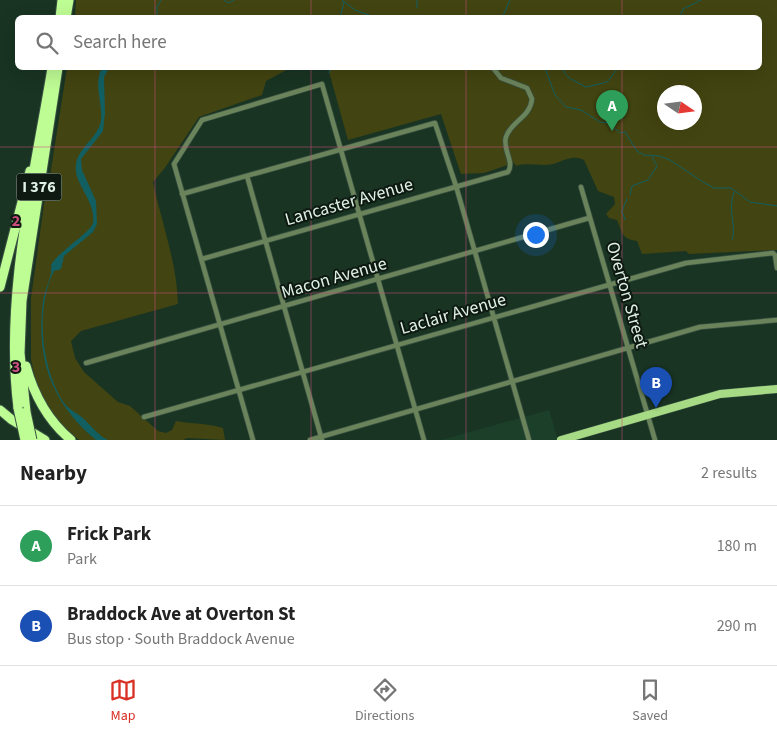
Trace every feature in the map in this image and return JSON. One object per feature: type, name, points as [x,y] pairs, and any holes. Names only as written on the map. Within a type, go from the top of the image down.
[{"type":"highway","points":[[60,15],[62,0]]},
{"type":"highway","points":[[66,15],[69,0]]},
{"type":"highway","name":"I 376","points":[[32,440],[13,353],[15,300],[52,70]]},
{"type":"highway","name":"I 376","points":[[25,440],[20,340],[22,301],[58,70]]},
{"type":"highway","points":[[0,287],[44,113]]},
{"type":"highway","points":[[0,264],[13,236]]},
{"type":"highway","points":[[27,259],[25,412],[38,440]]},
{"type":"highway","points":[[26,366],[42,408],[53,424],[70,440]]},
{"type":"highway","points":[[0,410],[12,420],[45,440]]},
{"type":"main road","points":[[561,440],[720,394],[777,389]]},
{"type":"street","name":"Lancaster Avenue","points":[[202,259],[504,174],[511,168],[505,146],[506,138],[510,129],[527,114],[532,99],[527,88],[501,78],[495,70]]},
{"type":"street","points":[[253,440],[174,164],[202,120],[322,84],[424,440]]},
{"type":"street","points":[[182,194],[435,122],[456,186],[511,383],[529,440]]},
{"type":"street","points":[[247,176],[322,438]]},
{"type":"street","name":"Overton Street","points":[[581,187],[592,219],[655,440]]},
{"type":"street","name":"Macon Avenue","points":[[86,363],[592,219]]},
{"type":"street","name":"Laclair Avenue","points":[[144,417],[692,261],[772,253],[775,255],[777,268]]},
{"type":"street","points":[[310,440],[700,327],[777,320]]},
{"type":"shaded area","points":[[76,0],[777,0],[777,250],[689,254],[686,251],[642,254],[637,241],[625,236],[617,220],[609,218],[606,214],[615,204],[614,197],[598,191],[584,160],[572,158],[544,165],[525,164],[516,166],[514,163],[484,173],[461,174],[441,114],[348,140],[329,70],[762,70],[762,15],[75,15]]},
{"type":"shaded area","points":[[67,70],[286,70],[266,81],[262,95],[199,117],[153,182],[172,257],[178,304],[81,331],[71,341],[75,358],[84,372],[118,402],[130,406],[158,431],[166,433],[172,430],[176,421],[206,424],[223,428],[225,440],[187,438],[183,440],[79,440],[57,421],[38,390],[31,360],[31,298],[45,197]]},
{"type":"shaded area","points":[[549,410],[558,440],[441,440]]},
{"type":"water","points":[[101,70],[108,70],[104,77],[105,113],[103,131],[81,159],[82,170],[96,201],[97,224],[93,232],[64,256],[61,269],[54,271],[44,302],[43,338],[50,373],[64,403],[108,440],[96,440],[68,410],[58,395],[50,378],[45,360],[41,322],[43,301],[51,273],[51,265],[93,223],[92,209],[78,178],[76,164],[78,157],[99,128],[101,121],[98,87]]},
{"type":"waterway","points":[[157,15],[157,7],[161,0]]},
{"type":"waterway","points":[[224,0],[228,3],[234,0]]},
{"type":"waterway","points":[[342,0],[355,10],[369,15]]},
{"type":"waterway","points":[[417,0],[417,8]]},
{"type":"waterway","points":[[503,15],[510,0]]},
{"type":"waterway","points":[[681,15],[683,9],[701,0]]},
{"type":"waterway","points":[[341,15],[344,2]]},
{"type":"waterway","points":[[546,70],[555,95],[566,107],[581,110],[600,122],[609,123],[620,133],[625,132],[637,151],[644,155],[659,156],[670,160],[714,188],[731,188],[750,202],[777,206]]},
{"type":"waterway","points":[[564,70],[569,78],[586,87],[607,82],[616,70]]},
{"type":"waterway","points":[[630,195],[632,186],[648,180],[657,166],[652,157]]},
{"type":"waterway","points":[[732,240],[731,206],[734,192]]},
{"type":"waterway","points":[[625,220],[622,211],[627,199]]},
{"type":"place","name":"Frick Park","points":[[612,131]]},
{"type":"place","name":"Braddock Ave at Overton St","points":[[656,408]]}]
